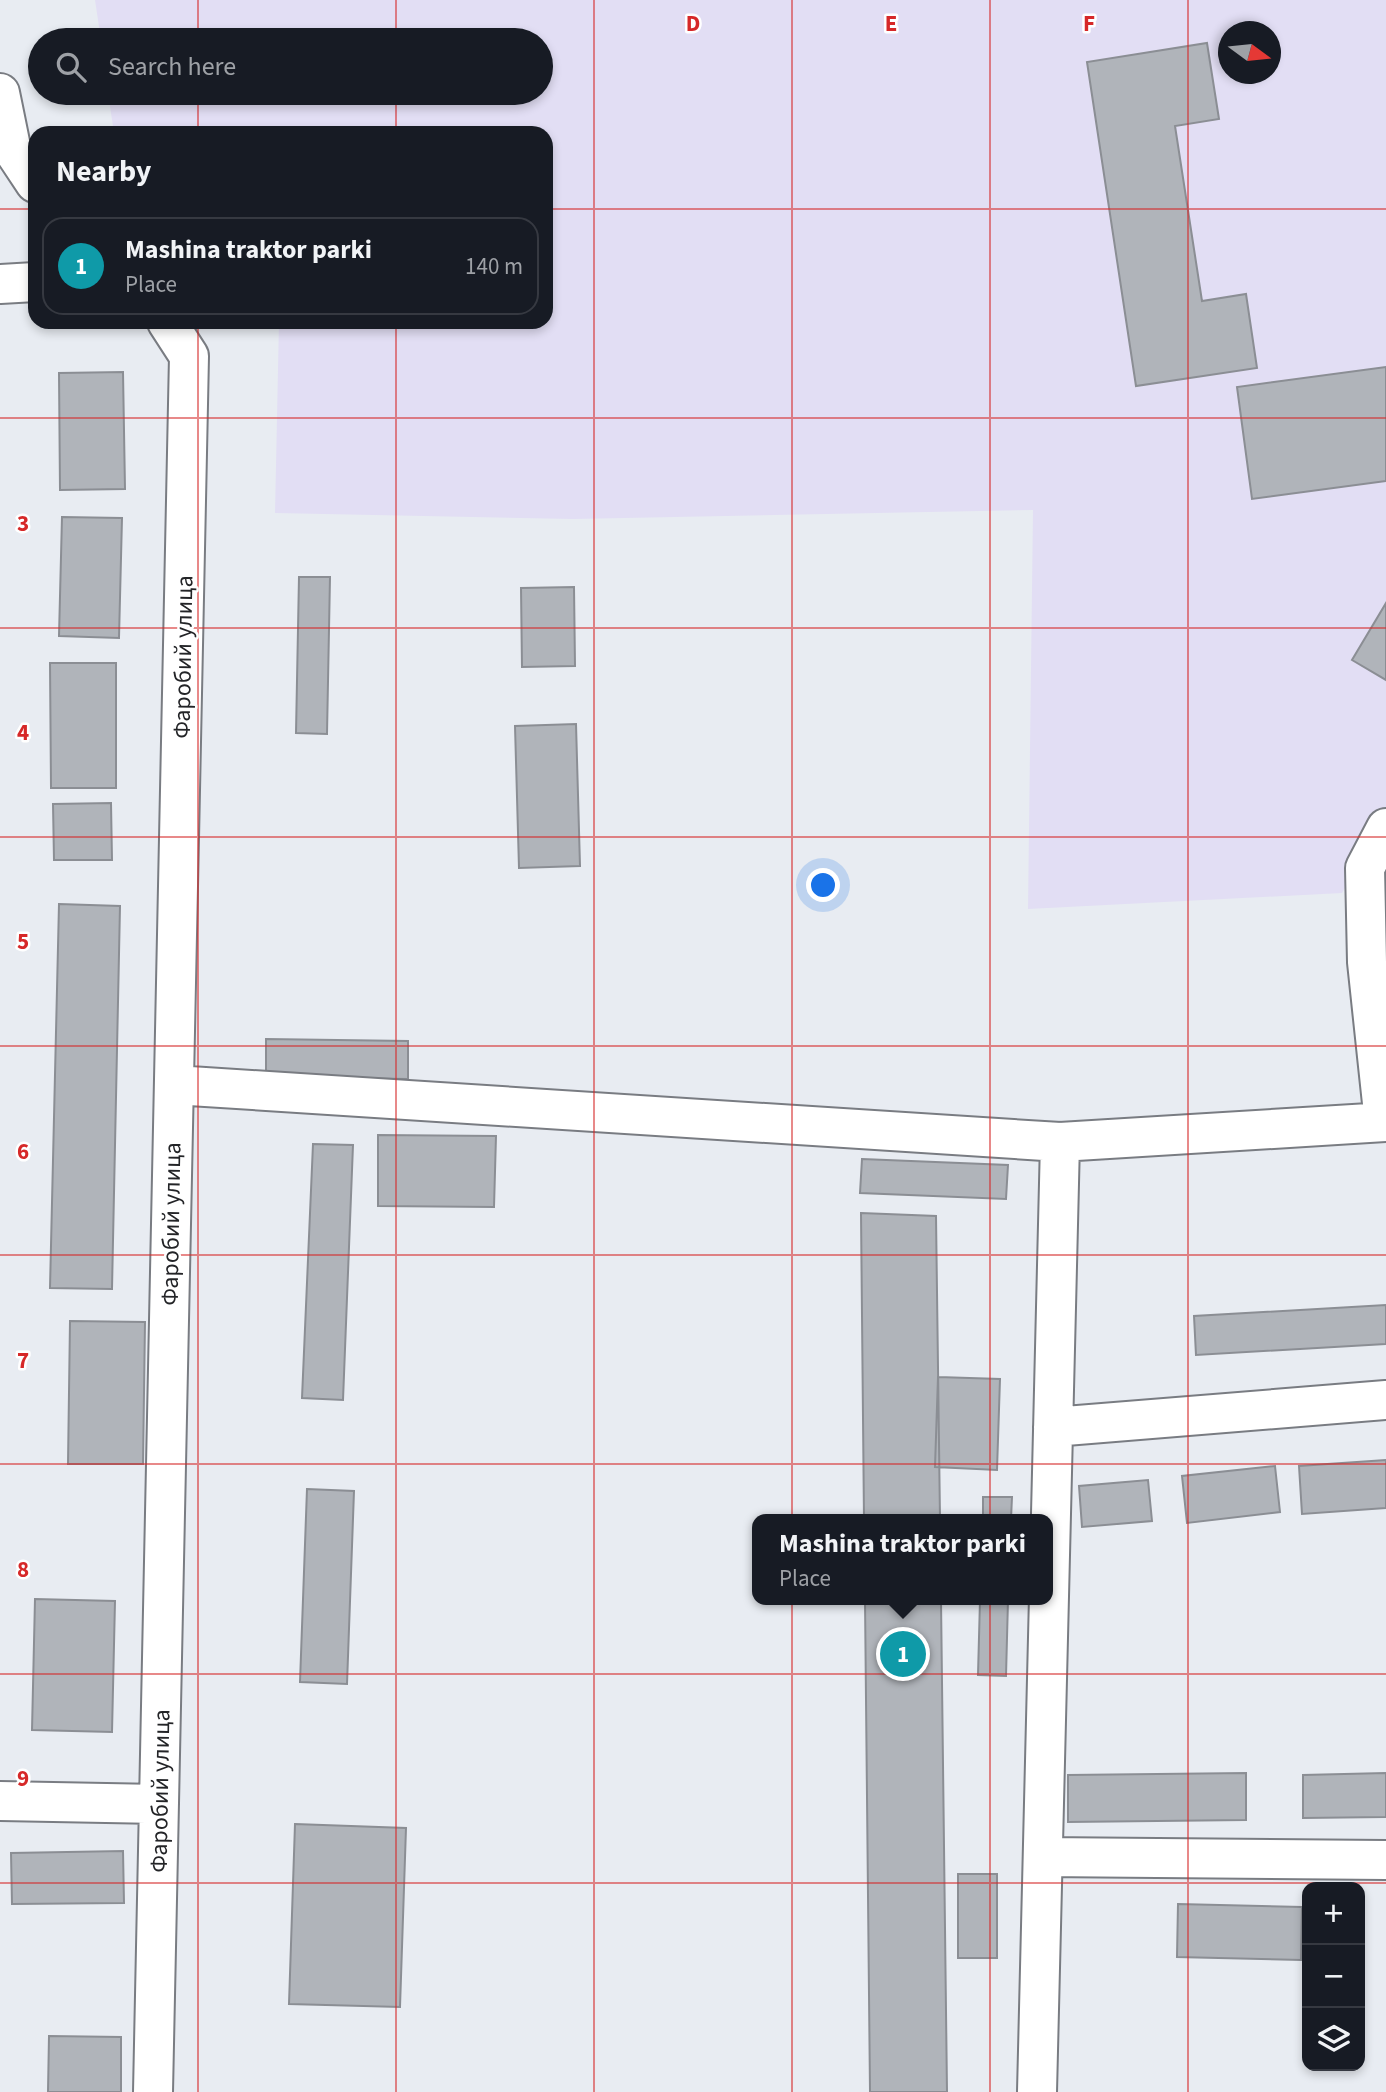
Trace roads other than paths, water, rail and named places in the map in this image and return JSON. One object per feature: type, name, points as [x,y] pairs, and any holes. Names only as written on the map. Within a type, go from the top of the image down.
[{"type":"street","points":[[0,93],[11,148],[28,173]]},
{"type":"street","points":[[0,284],[28,282]]},
{"type":"street","name":"Фаробий улица","points":[[153,2092],[189,356],[172,329]]},
{"type":"street","points":[[174,1085],[1060,1142],[1385,1122],[1367,962],[1365,868],[1386,828]]},
{"type":"street","points":[[1051,1514],[1060,1142]]},
{"type":"street","points":[[1053,1427],[1386,1400]]},
{"type":"street","points":[[1037,2092],[1049,1605]]},
{"type":"street","points":[[0,1801],[159,1804]]},
{"type":"street","points":[[1043,1857],[1386,1860]]},
{"type":"place","name":"Mashina traktor parki","points":[[903,1654]]}]
